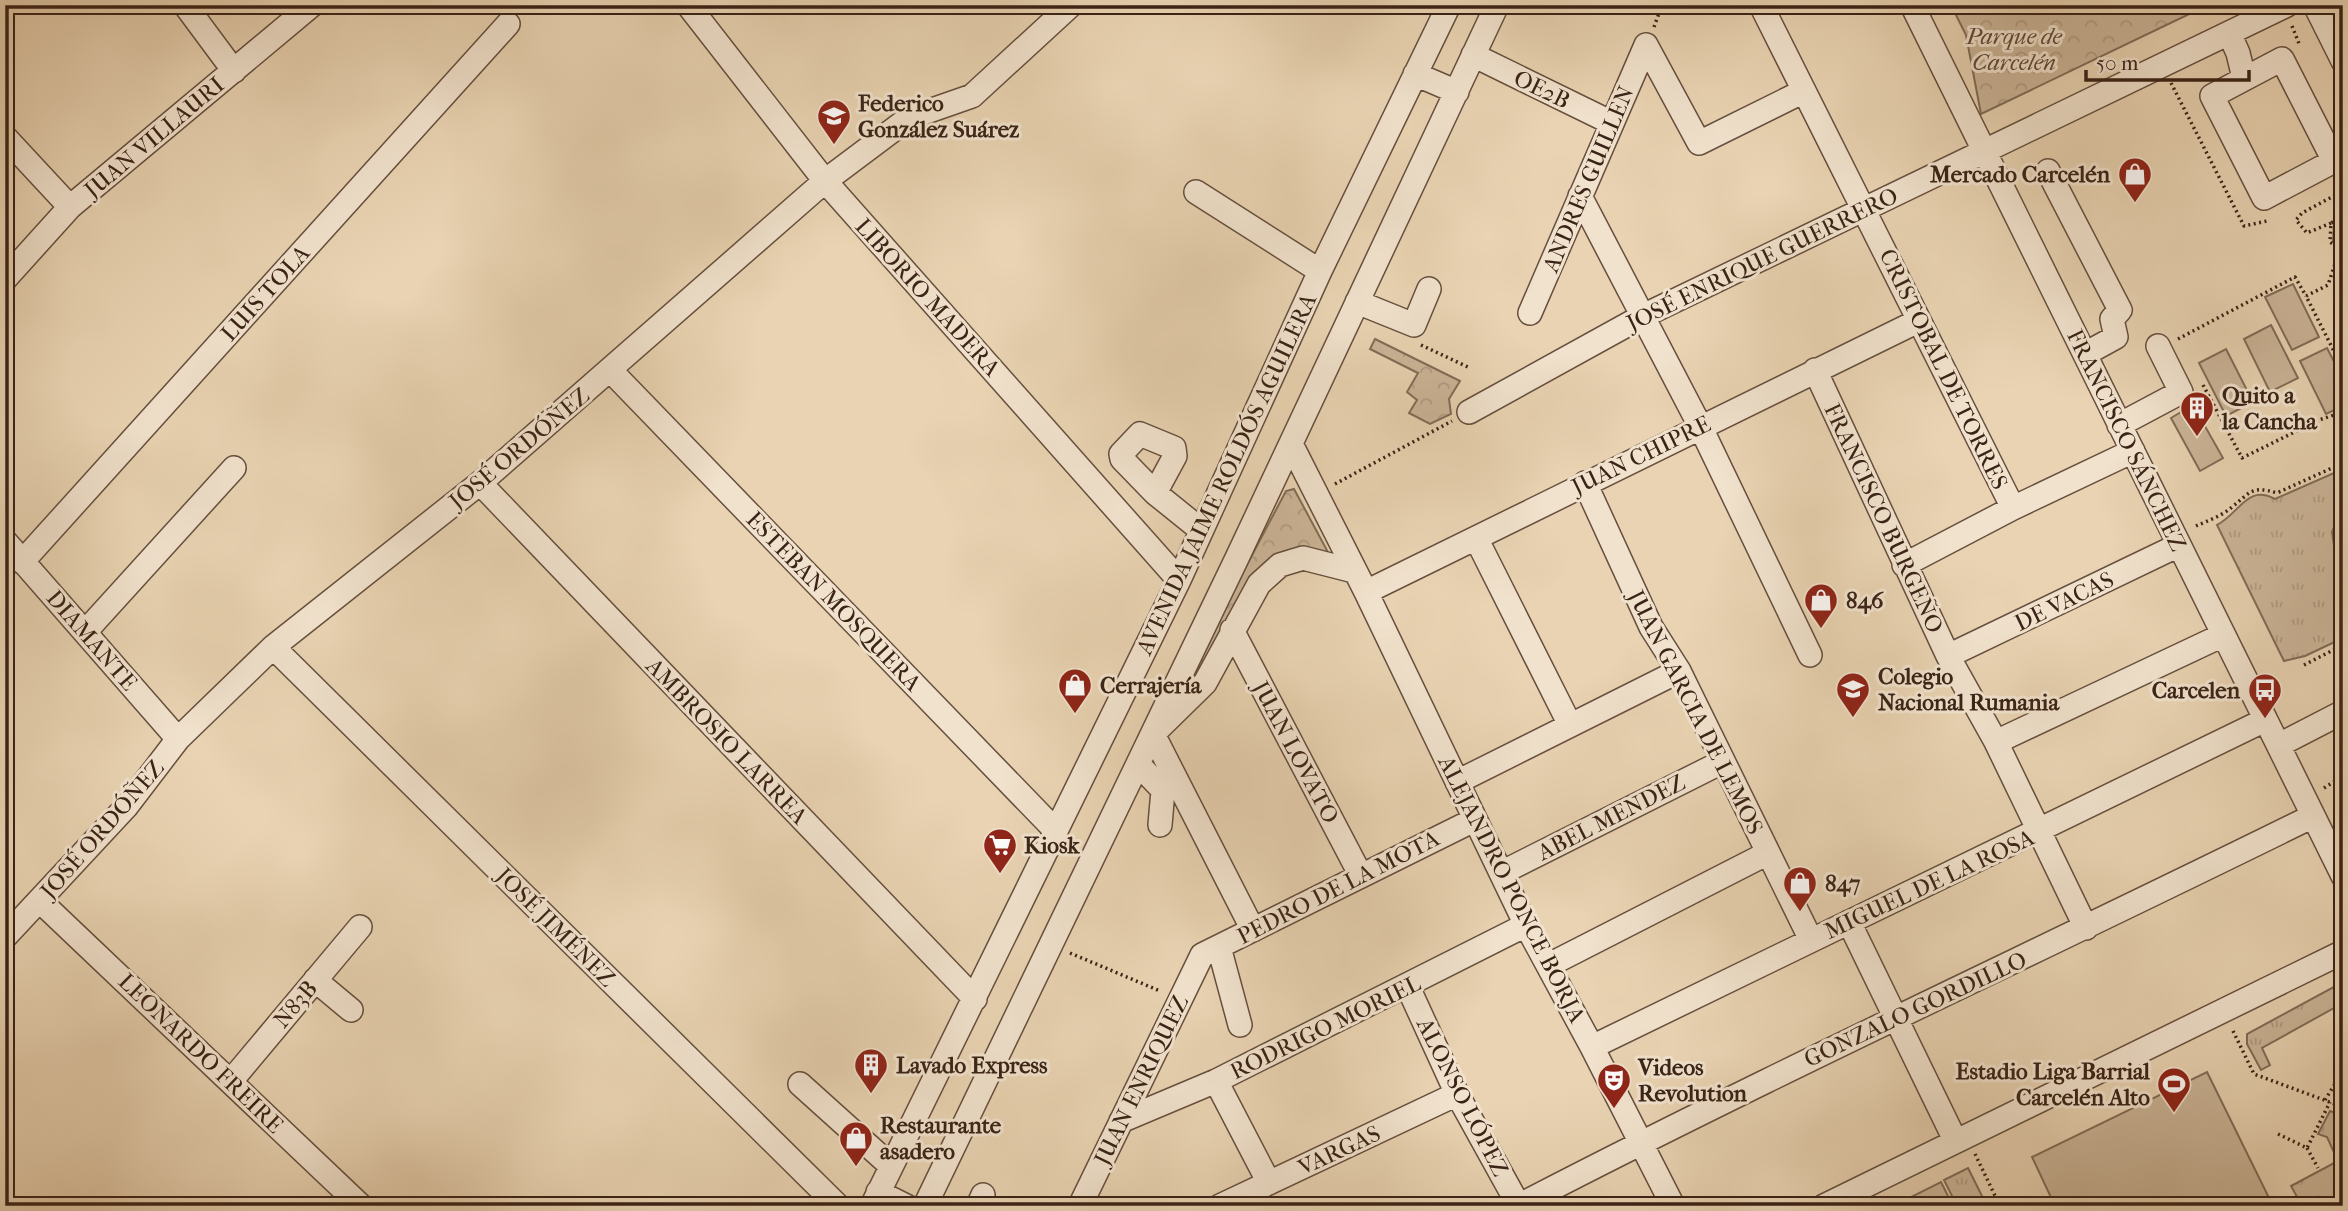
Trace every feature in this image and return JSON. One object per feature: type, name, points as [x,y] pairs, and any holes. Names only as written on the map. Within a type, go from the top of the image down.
[{"type":"street","points":[[185,5],[234,71]]},
{"type":"street","name":"JUAN VILLAURI","points":[[5,279],[70,207],[312,5]]},
{"type":"street","name":"JOSÉ ORDÓÑEZ","points":[[5,937],[126,807],[178,739],[274,648],[480,482],[611,371],[825,181],[909,118],[972,96],[1071,5]]},
{"type":"street","name":"AVENIDA JAIME ROLDÓS AGUILERA","points":[[875,1199],[1179,580],[1320,271],[1449,5]]},
{"type":"street","name":"AVENIDA JAIME ROLDÓS AGUILERA","points":[[925,1206],[1049,944],[1153,734],[1497,5]]},
{"type":"street","name":"CRISTOBAL DE TORRES","points":[[1761,5],[2013,508]]},
{"type":"street","name":"FRANCISCO SÁNCHEZ","points":[[1912,5],[2265,720],[2341,866]]},
{"type":"street","name":"JOSÉ ENRIQUE GUERRERO","points":[[1469,412],[1643,316],[2287,5]]},
{"type":"street","points":[[2315,5],[2343,61]]},
{"type":"street","name":"LIBORIO MADERA","points":[[696,8],[825,181],[1179,580]]},
{"type":"street","name":"LUIS TOLA","points":[[22,562],[508,24]]},
{"type":"street","points":[[2229,33],[2238,53],[2244,78]]},
{"type":"street","name":"ANDRES GUILLEN","points":[[1530,313],[1646,45],[1699,143],[1804,91]]},
{"type":"street","name":"OE2B","points":[[1473,55],[1611,122]]},
{"type":"street","points":[[2281,59],[2334,161],[2264,198],[2212,96],[2244,78],[2281,59]]},
{"type":"street","points":[[1415,74],[1457,92]]},
{"type":"street","points":[[5,137],[70,207]]},
{"type":"street","points":[[2048,171],[2120,310],[2112,319],[2116,337],[2085,354]]},
{"type":"street","points":[[1196,192],[1320,271]]},
{"type":"street","points":[[1580,195],[1700,426],[1810,655]]},
{"type":"street","points":[[1357,302],[1414,325],[1429,289]]},
{"type":"street","name":"JUAN CHIPRE","points":[[1366,592],[1918,321]]},
{"type":"street","points":[[2119,425],[2181,392],[2159,347]]},
{"type":"street","name":"FRANCISCO BURGEÑO","points":[[1815,370],[1948,656],[1996,742],[2087,928]]},
{"type":"street","name":"ESTEBAN MOSQUERA","points":[[611,371],[1056,831]]},
{"type":"street","name":"ALEJANDRO PONCE BORJA","points":[[1291,443],[1366,592],[1526,925],[1592,1046],[1673,1206]]},
{"type":"street","points":[[1904,565],[2013,508],[2133,451]]},
{"type":"street","points":[[85,632],[234,468]]},
{"type":"street","name":"AMBROSIO LARREA","points":[[480,482],[975,999]]},
{"type":"street","name":"JUAN GARCIA DE LEMOS","points":[[1585,483],[1651,627],[1679,671],[1811,940]]},
{"type":"street","points":[[1155,493],[1201,530]]},
{"type":"street","points":[[1476,538],[1570,725]]},
{"type":"street","name":"DIAMANTE","points":[[5,541],[178,739]]},
{"type":"street","name":"DE VACAS","points":[[1948,656],[2177,541]]},
{"type":"street","points":[[1253,930],[1153,734],[1205,683],[1259,584],[1280,565],[1303,558],[1354,571]]},
{"type":"street","name":"JUAN LOVATO","points":[[1232,630],[1360,874]]},
{"type":"street","points":[[1996,742],[2223,635]]},
{"type":"street","name":"JOSÉ JIMÉNEZ","points":[[274,648],[838,1206]]},
{"type":"street","points":[[1457,782],[1679,671]]},
{"type":"street","points":[[2279,745],[2343,712]]},
{"type":"street","name":"MIGUEL DE LA ROSA","points":[[1592,1046],[2265,720]]},
{"type":"street","name":"ABEL MENDEZ","points":[[1500,873],[1722,762]]},
{"type":"street","points":[[1138,764],[1163,790],[1160,825]]},
{"type":"street","name":"GONZALO GORDILLO","points":[[1518,1206],[1896,1016],[2087,928],[2313,816]]},
{"type":"street","name":"PEDRO DE LA MOTA","points":[[1211,951],[1360,874],[1475,820]]},
{"type":"street","points":[[1549,965],[1768,853]]},
{"type":"street","name":"LEONARDO FREIRE","points":[[40,901],[361,1206]]},
{"type":"street","points":[[1849,922],[1961,1138]]},
{"type":"street","name":"RODRIGO MORIEL","points":[[1121,1121],[1216,1081],[1408,987],[1526,925]]},
{"type":"street","name":"N83B","points":[[231,1081],[360,927]]},
{"type":"street","points":[[1211,951],[1240,1025]]},
{"type":"street","name":"JUAN ENRIQUEZ","points":[[1080,1206],[1181,999],[1211,951]]},
{"type":"street","points":[[1824,1206],[2343,952]]},
{"type":"street","points":[[315,981],[351,1010]]},
{"type":"street","name":"ALONSO LÓPEZ","points":[[1408,987],[1457,1094],[1518,1206]]},
{"type":"street","points":[[1216,1081],[1269,1183]]},
{"type":"street","points":[[800,1084],[891,1166]]},
{"type":"street","name":"VARGAS","points":[[1220,1206],[1457,1094]]},
{"type":"street","points":[[875,1199],[905,1206]]},
{"type":"path","points":[[2173,87],[2179,101]]},
{"type":"path","points":[[2343,191],[2302,213],[2296,220],[2307,233],[2343,217]]},
{"type":"path","points":[[2306,296],[2328,285],[2342,250],[2330,242],[2331,223]]},
{"type":"path","points":[[2159,347],[2295,276],[2343,369]]},
{"type":"path","points":[[2181,392],[2202,382],[2242,458],[2319,420],[2343,412]]},
{"type":"path","points":[[1316,494],[1469,412]]},
{"type":"path","points":[[2177,541],[2231,508],[2240,497],[2251,491],[2262,489],[2277,493],[2343,463]]},
{"type":"path","points":[[2343,529],[2343,548]]},
{"type":"path","points":[[2304,665],[2343,645]]},
{"type":"path","points":[[1049,944],[1181,999]]},
{"type":"path","points":[[2224,1010],[2254,1074],[2343,1107]]},
{"type":"path","points":[[2306,1148],[2343,1071]]},
{"type":"path","points":[[2278,1134],[2306,1148],[2318,1168]]},
{"type":"path","points":[[1961,1138],[2000,1206]]},
{"type":"green space","name":"Parque de Carcelén","points":[[1951,5],[2208,5],[1981,114],[1966,35]]},
{"type":"green space","points":[[2343,220],[2343,247],[2333,241],[2334,225]]},
{"type":"green space","points":[[2293,284],[2319,337],[2292,350],[2265,297]]},
{"type":"green space","points":[[2271,325],[2298,378],[2270,392],[2244,339]]},
{"type":"green space","points":[[1375,339],[1460,381],[1449,399],[1451,414],[1430,424],[1409,413],[1417,400],[1407,392],[1418,373],[1370,349]]},
{"type":"green space","points":[[2327,348],[2343,379],[2343,406],[2326,414],[2300,361]]},
{"type":"green space","points":[[2226,349],[2253,402],[2226,416],[2199,363]]},
{"type":"green space","points":[[2193,405],[2223,458],[2200,471],[2171,418]]},
{"type":"green space","points":[[2343,469],[2343,507],[2332,532],[2336,559],[2343,569],[2343,638],[2305,656],[2284,661],[2217,525],[2250,497],[2265,495],[2275,499]]},
{"type":"green space","points":[[1294,489],[1329,554],[1303,549],[1207,662],[1197,659],[1286,491]]},
{"type":"green space","points":[[2343,982],[2343,1003],[2262,1048],[2270,1065],[2261,1070],[2247,1044],[2247,1034]]},
{"type":"green space","name":"Estadio Liga Barrial Carcelén Alto","points":[[2207,1072],[2273,1206],[2055,1206],[2032,1157]]},
{"type":"green space","points":[[2330,1111],[2343,1116],[2343,1206],[2302,1206],[2291,1186],[2338,1161],[2327,1137],[2318,1134]]},
{"type":"green space","points":[[1968,1168],[1987,1206],[1957,1206],[1944,1180]]},
{"type":"green space","points":[[1941,1182],[1953,1206],[1895,1206],[1895,1205]]},
{"type":"place","name":"Federico González Suárez","points":[[834,146]]},
{"type":"place","name":"Mercado Carcelén","points":[[2135,204]]},
{"type":"place","name":"Quito a la Cancha","points":[[2197,438]]},
{"type":"place","name":"846","points":[[1821,630]]},
{"type":"place","name":"Cerrajería","points":[[1075,715]]},
{"type":"place","name":"Colegio Nacional Rumania","points":[[1853,719]]},
{"type":"place","name":"Carcelen","points":[[2265,720]]},
{"type":"place","name":"Kiosk","points":[[1000,875]]},
{"type":"place","name":"847","points":[[1800,913]]},
{"type":"place","name":"Lavado Express","points":[[871,1095]]},
{"type":"place","name":"Videos Revolution","points":[[1614,1110]]},
{"type":"place","name":"Estadio Liga Barrial Carcelén Alto","points":[[2174,1114]]},
{"type":"place","name":"Restaurante asadero","points":[[856,1168]]}]
